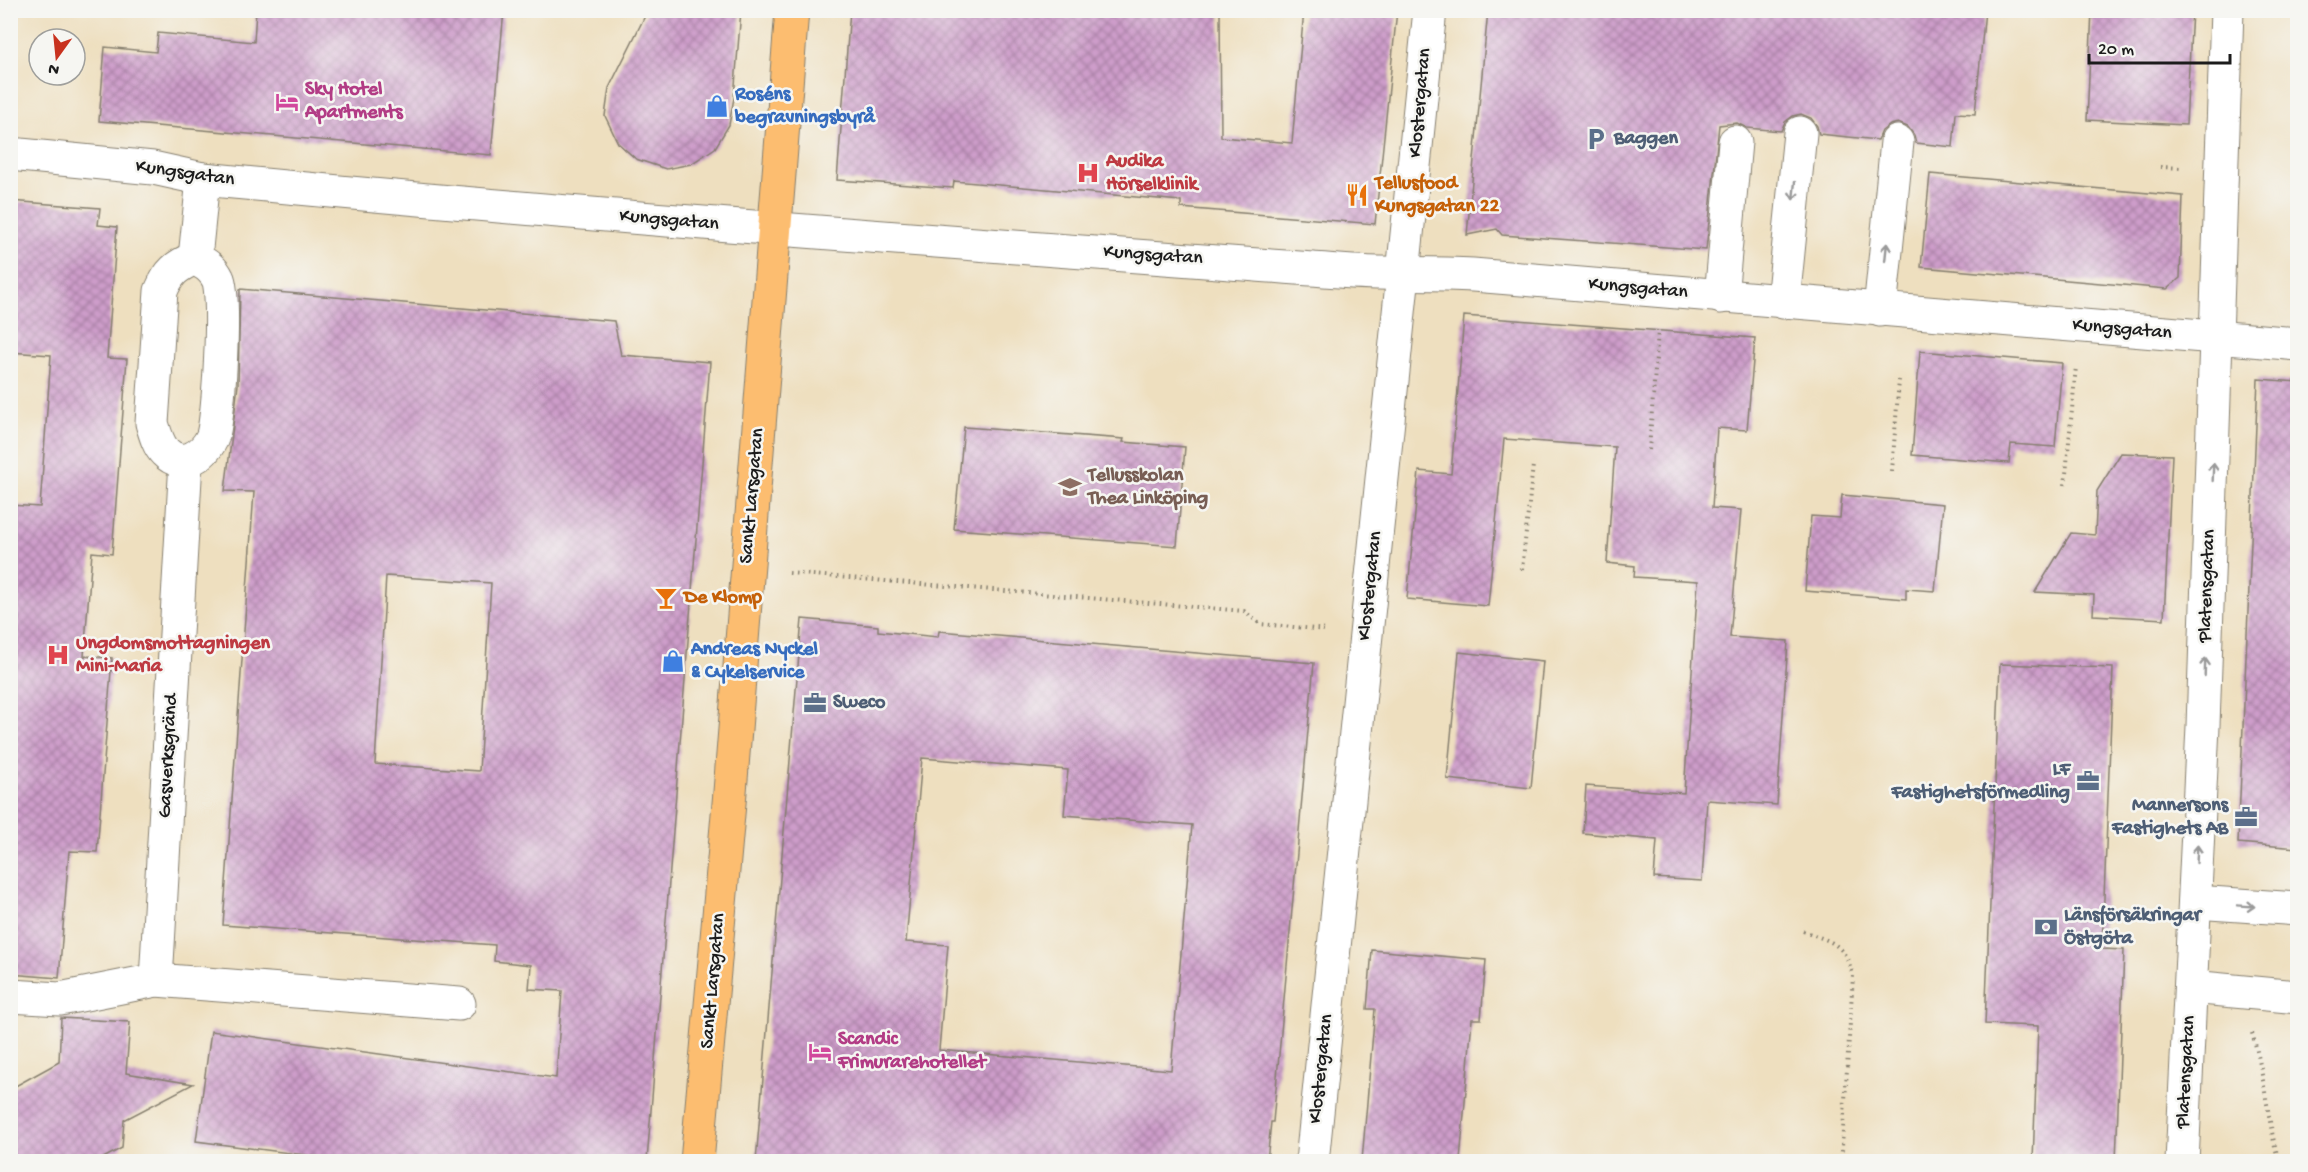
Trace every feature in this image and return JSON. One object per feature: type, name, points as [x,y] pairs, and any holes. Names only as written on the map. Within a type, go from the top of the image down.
[{"type":"main road","name":"Sankt Larsgatan","points":[[697,1161],[792,10]]},
{"type":"street","name":"Klostergatan","points":[[1312,1161],[1430,10]]},
{"type":"street","name":"Platensgatan","points":[[2182,1161],[2218,338],[2227,10]]},
{"type":"street","points":[[1783,302],[1800,133]]},
{"type":"street","points":[[1721,297],[1735,142]]},
{"type":"street","points":[[1880,310],[1897,142]]},
{"type":"street","name":"Kungsgatan","points":[[10,154],[153,168],[203,179],[775,230],[1404,274],[1453,274],[2298,344]]},
{"type":"street","points":[[195,258],[203,179]]},
{"type":"street","points":[[195,258],[211,268],[222,291],[216,423],[206,447],[197,457],[186,461],[165,453],[152,423],[161,291],[168,275],[177,266],[195,258]]},
{"type":"street","name":"Gasverksgränd","points":[[156,980],[186,461]]},
{"type":"street","points":[[2195,902],[2298,909]]},
{"type":"street","points":[[10,996],[60,999],[156,980],[459,1004]]},
{"type":"street","points":[[2191,987],[2298,997]]},
{"type":"path","points":[[1649,450],[1661,291]]},
{"type":"path","points":[[2065,485],[2080,326]]},
{"type":"path","points":[[1892,471],[1899,380]]},
{"type":"path","points":[[1522,570],[1533,465]]},
{"type":"path","points":[[747,569],[1244,610],[1260,624],[1366,633]]},
{"type":"path","points":[[1803,931],[1837,944],[1848,957],[1853,976],[1841,1161]]},
{"type":"path","points":[[2241,992],[2243,1013],[2261,1064],[2271,1133],[2279,1161]]},
{"type":"building","points":[[256,10],[504,10],[491,155],[99,121],[105,47],[156,52],[158,33],[254,42]]},
{"type":"building","points":[[648,10],[741,10],[734,98],[729,125],[715,148],[691,164],[666,169],[636,159],[618,143],[605,116],[609,88]]},
{"type":"building","points":[[850,10],[1220,10],[1221,137],[1292,143],[1304,10],[1397,10],[1375,224],[1181,208],[1181,201],[954,181],[953,188],[837,180]]},
{"type":"building","name":"Baggen","points":[[1488,10],[1985,10],[1975,114],[1956,113],[1953,147],[1916,143],[1908,127],[1898,123],[1882,131],[1878,140],[1819,134],[1811,118],[1801,114],[1785,122],[1781,131],[1747,128],[1737,123],[1719,125],[1706,250],[1502,235],[1497,229],[1467,235]]},
{"type":"building","points":[[2092,10],[2192,10],[2186,125],[2087,120]]},
{"type":"building","points":[[1930,174],[2183,196],[2180,278],[2167,289],[1921,267]]},
{"type":"building","points":[[10,201],[100,208],[98,225],[117,227],[107,358],[127,359],[112,554],[92,552],[84,656],[112,658],[97,852],[69,851],[59,978],[10,974],[10,505],[40,507],[51,355],[10,352]]},
{"type":"building","points":[[240,289],[614,321],[621,355],[710,362],[647,1161],[351,1161],[196,1141],[211,1031],[556,1078],[562,991],[529,989],[531,965],[494,961],[495,945],[223,925],[254,492],[225,491],[238,385]],"holes":[[[386,576],[491,583],[479,771],[375,764]]]},
{"type":"building","points":[[1464,316],[1755,338],[1747,430],[1717,428],[1712,508],[1741,510],[1730,637],[1788,641],[1777,805],[1707,800],[1702,881],[1654,878],[1657,840],[1583,833],[1586,786],[1684,793],[1698,581],[1634,577],[1635,566],[1607,563],[1615,447],[1504,439],[1488,606],[1407,599],[1419,471],[1451,474]]},
{"type":"building","points":[[1920,351],[2062,363],[2055,447],[2011,444],[2009,463],[1912,455]]},
{"type":"building","points":[[2258,379],[2298,382],[2298,848],[2238,843]]},
{"type":"building","name":"Tellusskolan Thea Linköping","points":[[964,427],[1124,439],[1123,442],[1185,447],[1177,546],[954,529]]},
{"type":"building","points":[[2121,453],[2172,455],[2164,619],[2093,615],[2094,595],[2035,592],[2071,533],[2095,535],[2097,491]]},
{"type":"building","points":[[1842,495],[1943,504],[1935,591],[1906,589],[1906,599],[1805,591],[1811,516],[1840,518]]},
{"type":"building","points":[[802,619],[878,626],[878,631],[938,637],[939,631],[1314,663],[1273,1122],[1271,1122],[1267,1161],[756,1161]],"holes":[[[922,758],[1068,770],[1064,815],[1192,825],[1171,1070],[939,1050],[948,945],[906,942]]]},
{"type":"building","points":[[1459,652],[1543,661],[1531,788],[1447,779]]},
{"type":"building","name":"Länsförsäkringar Östgöta","points":[[2000,664],[2113,668],[2102,949],[2124,950],[2116,1161],[2033,1161],[2038,1026],[1985,1024]]},
{"type":"building","points":[[1372,950],[1486,960],[1481,1019],[1472,1019],[1460,1161],[1362,1161],[1375,1009],[1367,1009]]},
{"type":"building","points":[[61,1018],[130,1022],[126,1073],[193,1084],[124,1120],[122,1148],[98,1161],[10,1161],[10,1089],[59,1062]]},
{"type":"place","name":"Sky Hotel Apartments","points":[[287,102]]},
{"type":"place","name":"Roséns begravningsbyrå","points":[[717,106]]},
{"type":"place","name":"Baggen","points":[[1596,139]]},
{"type":"place","name":"Audika Hörselklinik","points":[[1088,173]]},
{"type":"place","name":"Tellusfood Kungsgatan 22","points":[[1357,195]]},
{"type":"place","name":"Tellusskolan Thea Linköping","points":[[1070,487]]},
{"type":"place","name":"De Klomp","points":[[666,598]]},
{"type":"place","name":"Ungdomsmottagningen Mini-Maria","points":[[58,655]]},
{"type":"place","name":"Andreas Nyckel & Cykelservice","points":[[673,661]]},
{"type":"place","name":"Sweco","points":[[815,703]]},
{"type":"place","name":"LF Fastighetsförmedling","points":[[2088,781]]},
{"type":"place","name":"Mannersons Fastighets AB","points":[[2246,817]]},
{"type":"place","name":"Länsförsäkringar Östgöta","points":[[2046,927]]},
{"type":"place","name":"Scandic Frimurarehotellet","points":[[820,1052]]}]
